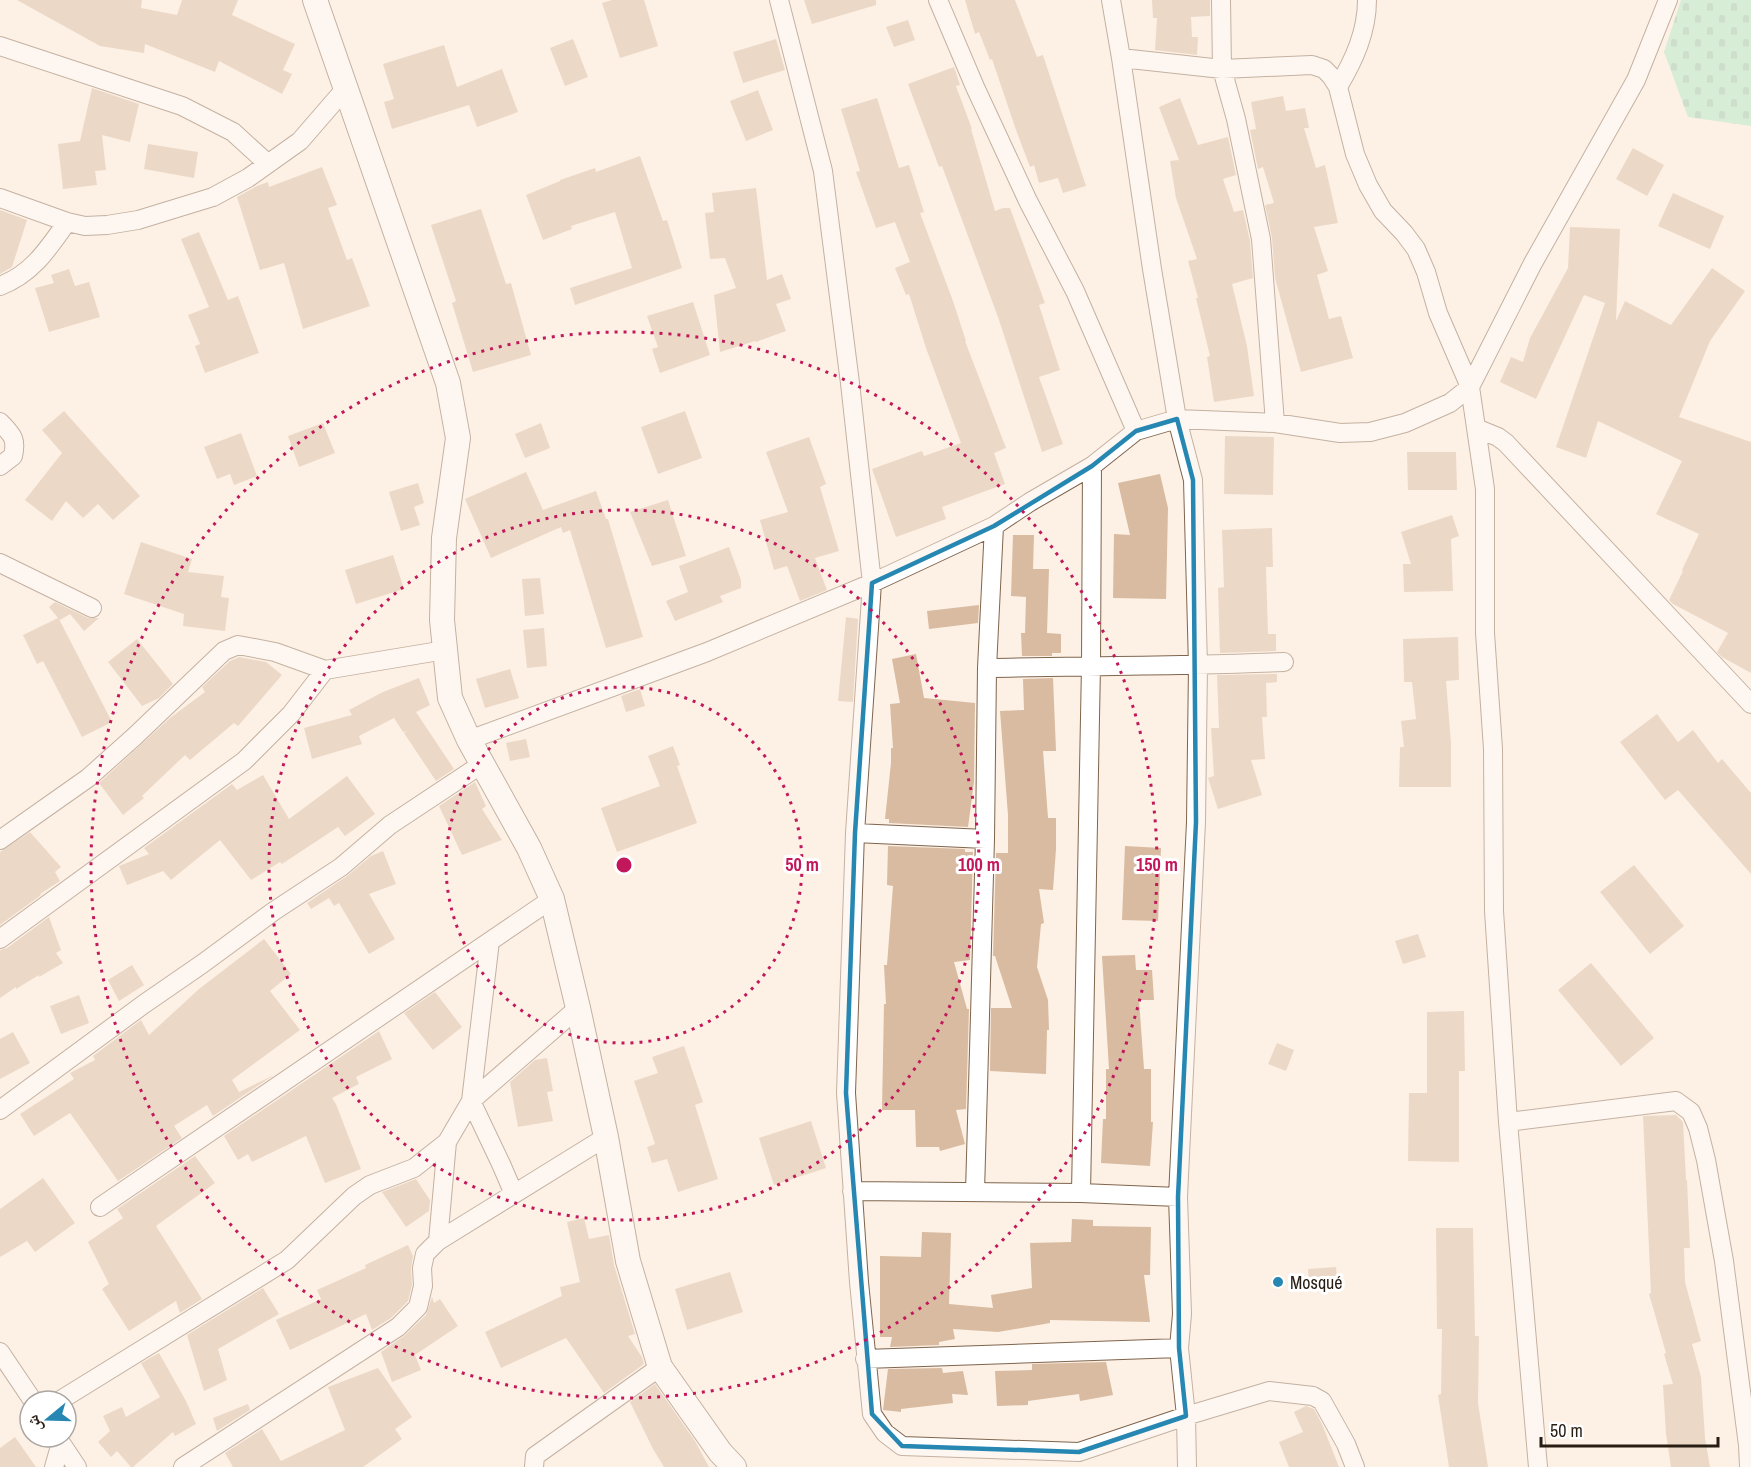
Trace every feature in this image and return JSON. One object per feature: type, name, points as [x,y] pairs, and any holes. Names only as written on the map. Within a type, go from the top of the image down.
[{"type":"street","points":[[315,0],[448,383],[458,438],[444,538],[442,620],[450,698],[469,740],[529,848],[552,899],[606,1137],[628,1261],[660,1367],[720,1452],[734,1467]]},
{"type":"street","points":[[779,0],[823,171],[872,583],[855,832],[846,1093],[865,1359],[872,1414],[885,1433],[902,1446],[1081,1459],[1186,1416],[1269,1391],[1313,1396],[1322,1401],[1346,1444],[1355,1467]]},
{"type":"street","points":[[938,0],[1028,201],[1075,291],[1136,431]]},
{"type":"street","points":[[1111,0],[1177,419],[1193,480],[1198,666],[1196,822],[1178,1197],[1182,1314],[1179,1348],[1186,1416],[1187,1467]]},
{"type":"street","points":[[1221,0],[1222,69],[1236,119],[1261,239],[1275,423]]},
{"type":"street","points":[[1338,87],[1352,63],[1364,30],[1367,0]]},
{"type":"street","points":[[469,740],[707,652],[872,583],[994,526],[1092,466],[1136,431],[1177,419],[1275,423],[1340,432],[1370,432],[1405,423],[1450,403],[1470,387],[1533,263],[1636,80],[1668,0]]},
{"type":"street","points":[[0,46],[182,106],[233,132],[267,163]]},
{"type":"street","points":[[1121,58],[1222,69],[1312,65],[1324,69],[1338,87],[1355,154],[1368,185],[1383,211],[1416,249],[1426,272],[1438,313],[1470,387],[1485,489],[1485,633],[1493,749],[1494,911],[1508,1122],[1538,1467]]},
{"type":"street","points":[[0,198],[67,222],[85,226],[138,220],[213,197],[248,178],[300,141],[345,89]]},
{"type":"street","points":[[0,285],[28,271],[43,256],[67,222]]},
{"type":"street","points":[[0,422],[13,437],[15,445],[13,456],[0,466]]},
{"type":"street","points":[[1476,428],[1506,443],[1751,704]]},
{"type":"street","points":[[1081,1193],[1091,665],[1092,466]]},
{"type":"street","points":[[975,1192],[985,839],[987,668],[994,526]]},
{"type":"street","points":[[0,563],[92,608]]},
{"type":"street","points":[[0,840],[88,778],[224,651],[238,645],[275,652],[325,670],[445,650]]},
{"type":"street","points":[[987,668],[1091,665],[1198,666],[1284,662]]},
{"type":"street","points":[[0,939],[244,761],[291,714],[325,670]]},
{"type":"street","points":[[0,1110],[274,911],[341,867],[390,825],[482,764]]},
{"type":"street","points":[[855,832],[985,839]]},
{"type":"street","points":[[100,1207],[552,899]]},
{"type":"street","points":[[490,941],[471,1101],[514,1194]]},
{"type":"street","points":[[78,1389],[287,1260],[354,1196],[370,1185],[414,1168],[447,1142],[471,1101],[578,1008]]},
{"type":"street","points":[[1508,1122],[1676,1101],[1691,1112],[1698,1128],[1706,1160],[1724,1261],[1749,1467]]},
{"type":"street","points":[[183,1467],[398,1327],[418,1307],[423,1286],[422,1268],[425,1254],[438,1241],[606,1137]]},
{"type":"street","points":[[438,1241],[447,1142]]},
{"type":"street","points":[[852,1191],[1081,1193],[1178,1197]]},
{"type":"street","points":[[865,1359],[1179,1348]]},
{"type":"street","points":[[0,1352],[25,1389]]},
{"type":"street","points":[[520,1467],[534,1461],[660,1367]]},
{"type":"street","points":[[54,1467],[57,1449]]},
{"type":"street","points":[[65,1449],[77,1467]]},
{"type":"highlighted area","points":[[1177,419],[1193,480],[1196,822],[1178,1197],[1179,1348],[1186,1416],[1079,1452],[902,1446],[872,1414],[846,1093],[855,833],[872,583],[994,526],[1092,466],[1136,431]]},
{"type":"green space","points":[[1681,0],[1751,0],[1751,126],[1688,117],[1664,52]]},
{"type":"building","points":[[17,0],[142,0],[141,8],[177,15],[182,0],[238,0],[232,15],[295,44],[283,70],[292,74],[282,94],[219,61],[215,72],[145,44],[144,53],[100,46]]},
{"type":"building","points":[[612,0],[644,0],[658,46],[620,58],[602,3]]},
{"type":"building","points":[[804,0],[876,0],[876,5],[812,24]]},
{"type":"building","points":[[965,0],[1015,0],[1037,57],[1043,55],[1086,186],[1063,193],[1058,178],[1039,183],[1034,165],[1030,167],[992,59],[990,60],[979,32],[975,34]]},
{"type":"building","points":[[1152,0],[1210,0],[1210,16],[1191,17],[1192,37],[1198,37],[1197,55],[1155,50],[1157,18],[1153,18]]},
{"type":"building","points":[[908,20],[915,40],[894,47],[886,27]]},
{"type":"building","points":[[573,39],[588,77],[565,86],[550,48]]},
{"type":"building","points":[[776,39],[785,70],[743,83],[733,52]]},
{"type":"building","points":[[444,45],[457,87],[502,69],[518,112],[477,127],[469,105],[392,129],[384,102],[394,99],[383,64]]},
{"type":"building","points":[[954,67],[960,85],[956,86],[972,129],[995,211],[1010,208],[1045,303],[1039,305],[1060,370],[1039,377],[1063,444],[1042,452],[998,317],[942,166],[939,167],[908,84]]},
{"type":"building","points":[[92,88],[139,104],[130,142],[102,135],[106,170],[95,171],[97,185],[63,189],[58,144],[80,141]]},
{"type":"building","points":[[758,90],[773,130],[746,141],[730,101]]},
{"type":"building","points":[[1283,96],[1286,111],[1305,108],[1309,128],[1304,128],[1316,168],[1325,165],[1338,223],[1314,227],[1328,271],[1317,275],[1329,319],[1341,316],[1353,358],[1301,372],[1275,278],[1272,238],[1265,205],[1274,203],[1263,167],[1258,169],[1250,130],[1256,129],[1251,102]]},
{"type":"building","points":[[877,98],[899,168],[909,165],[924,212],[920,213],[1006,448],[994,453],[1005,484],[942,507],[946,519],[896,537],[872,469],[922,451],[924,456],[961,443],[909,294],[906,295],[895,268],[910,262],[895,222],[876,228],[856,172],[860,171],[841,109]]},
{"type":"building","points":[[1180,98],[1198,145],[1228,137],[1236,175],[1223,179],[1234,212],[1243,210],[1250,241],[1253,278],[1232,284],[1247,346],[1254,396],[1214,402],[1207,357],[1210,356],[1188,261],[1197,259],[1176,198],[1170,161],[1179,160],[1159,107]]},
{"type":"building","points":[[148,144],[198,152],[194,178],[144,169]]},
{"type":"building","points":[[1633,148],[1664,165],[1647,196],[1616,179]]},
{"type":"building","points":[[640,156],[663,221],[667,220],[682,268],[575,305],[570,288],[632,268],[615,212],[571,226],[572,229],[543,240],[526,195],[595,168],[596,172]]},
{"type":"building","points":[[322,167],[337,205],[328,208],[347,260],[352,258],[370,306],[303,329],[284,263],[260,270],[237,197],[268,182],[269,187]]},
{"type":"building","points":[[756,188],[767,280],[782,274],[791,299],[776,304],[786,331],[720,352],[714,295],[736,288],[725,258],[710,259],[705,213],[714,212],[712,193]]},
{"type":"building","points":[[1673,193],[1724,216],[1710,249],[1658,226]]},
{"type":"building","points":[[481,209],[506,284],[511,283],[531,355],[473,372],[452,303],[456,301],[431,225]]},
{"type":"building","points":[[0,210],[27,220],[12,267],[0,274]]},
{"type":"building","points":[[1570,227],[1620,229],[1616,321],[1625,301],[1671,325],[1712,268],[1745,291],[1710,341],[1679,417],[1751,442],[1751,673],[1717,652],[1728,633],[1669,600],[1699,534],[1656,514],[1682,461],[1598,421],[1586,458],[1556,447],[1605,303],[1584,295],[1536,399],[1500,382],[1511,357],[1523,362],[1530,338],[1568,268]]},
{"type":"building","points":[[199,232],[228,300],[238,296],[259,353],[205,373],[195,346],[200,344],[188,315],[209,307],[181,239]]},
{"type":"building","points":[[69,269],[75,286],[89,282],[100,317],[49,332],[35,288],[54,283],[51,275]]},
{"type":"building","points":[[693,302],[710,355],[660,373],[652,349],[658,347],[647,316]]},
{"type":"building","points":[[64,411],[140,496],[113,520],[98,504],[83,518],[66,501],[52,521],[25,500],[62,453],[42,430]]},
{"type":"building","points":[[685,411],[702,458],[658,474],[641,427]]},
{"type":"building","points":[[323,423],[335,453],[299,467],[288,436]]},
{"type":"building","points":[[541,423],[550,448],[525,458],[515,434]]},
{"type":"building","points":[[241,433],[257,476],[234,485],[230,474],[217,479],[204,447]]},
{"type":"building","points":[[1225,436],[1274,437],[1273,495],[1224,494]]},
{"type":"building","points":[[809,437],[826,484],[820,487],[839,551],[815,558],[827,590],[800,601],[787,566],[774,570],[760,520],[788,512],[766,452]]},
{"type":"building","points":[[1407,452],[1456,452],[1457,490],[1408,490]]},
{"type":"building","points":[[526,472],[543,510],[596,491],[606,519],[608,519],[643,637],[606,648],[570,530],[563,533],[561,527],[491,558],[465,499]]},
{"type":"building","points":[[1160,474],[1168,508],[1166,599],[1113,598],[1114,534],[1130,535],[1118,483]]},
{"type":"building","points":[[418,483],[424,503],[414,507],[420,525],[401,531],[389,492]]},
{"type":"building","points":[[668,500],[686,556],[652,566],[630,512]]},
{"type":"building","points":[[1452,515],[1459,536],[1451,539],[1453,591],[1404,592],[1403,564],[1411,564],[1401,532]]},
{"type":"building","points":[[1272,528],[1273,567],[1266,567],[1268,634],[1276,634],[1276,651],[1220,653],[1218,588],[1224,587],[1222,530]]},
{"type":"building","points":[[1013,535],[1034,535],[1033,569],[1049,569],[1047,633],[1061,634],[1061,653],[1052,653],[1052,656],[1022,656],[1021,633],[1025,633],[1026,597],[1011,596]]},
{"type":"building","points":[[141,542],[192,559],[188,572],[224,576],[221,597],[229,598],[225,631],[183,626],[184,614],[124,594]]},
{"type":"building","points":[[729,547],[741,580],[741,588],[720,596],[723,602],[675,621],[666,601],[688,592],[679,566]]},
{"type":"building","points":[[393,555],[404,589],[356,604],[345,570]]},
{"type":"building","points":[[540,578],[544,614],[525,616],[522,579]]},
{"type":"building","points":[[55,602],[88,618],[99,618],[84,631],[70,614],[59,619],[112,722],[82,737],[43,661],[37,664],[23,635],[58,618],[49,607]]},
{"type":"building","points":[[979,605],[978,623],[929,629],[927,611]]},
{"type":"building","points":[[846,617],[858,619],[853,702],[838,701]]},
{"type":"building","points":[[544,628],[547,666],[527,668],[523,630]]},
{"type":"building","points":[[1458,637],[1459,680],[1446,681],[1451,743],[1451,787],[1399,787],[1400,747],[1404,747],[1401,721],[1416,719],[1412,682],[1404,682],[1403,639]]},
{"type":"building","points":[[137,639],[173,684],[159,698],[142,706],[108,662]]},
{"type":"building","points":[[916,654],[924,698],[975,703],[974,782],[968,827],[889,823],[889,819],[885,819],[891,748],[893,748],[890,704],[900,703],[892,659]]},
{"type":"building","points":[[239,657],[266,662],[282,675],[238,726],[234,723],[190,760],[185,755],[142,796],[144,798],[123,815],[99,783],[170,718],[205,692],[202,687],[230,661]]},
{"type":"building","points":[[510,669],[519,698],[485,708],[476,679]]},
{"type":"building","points":[[1277,674],[1277,682],[1266,683],[1267,717],[1262,717],[1265,759],[1251,760],[1262,795],[1218,809],[1208,778],[1214,776],[1211,728],[1219,728],[1217,675]]},
{"type":"building","points":[[419,678],[430,705],[416,712],[454,769],[436,781],[404,733],[407,731],[403,732],[394,718],[359,736],[362,744],[312,759],[304,728],[352,715],[349,710],[383,692]]},
{"type":"building","points":[[1053,678],[1056,751],[1043,751],[1048,818],[1056,818],[1056,849],[1053,890],[1039,889],[1044,923],[1041,924],[1037,967],[1048,1000],[1049,1030],[1047,1030],[1046,1074],[990,1071],[991,1008],[1012,1008],[995,956],[993,956],[996,853],[1008,853],[1008,815],[1000,711],[1024,710],[1023,679]]},
{"type":"building","points":[[640,689],[645,706],[626,712],[621,696]]},
{"type":"building","points":[[1657,714],[1678,742],[1693,730],[1718,763],[1722,759],[1751,793],[1751,874],[1678,790],[1665,800],[1620,742]]},
{"type":"building","points":[[526,739],[530,757],[510,761],[506,743]]},
{"type":"building","points":[[673,746],[680,765],[677,766],[697,823],[617,852],[601,808],[660,786],[648,756]]},
{"type":"building","points":[[263,775],[289,819],[347,776],[375,814],[345,836],[338,827],[282,864],[280,862],[251,880],[220,840],[171,880],[163,871],[127,885],[119,866],[149,854],[144,848],[232,784],[237,790]]},
{"type":"building","points":[[475,782],[486,806],[482,809],[502,840],[462,855],[439,806]]},
{"type":"building","points":[[30,832],[61,867],[55,872],[60,881],[0,925],[0,852]]},
{"type":"building","points":[[888,846],[965,849],[965,852],[973,852],[970,960],[954,962],[967,1009],[969,1009],[966,1109],[956,1110],[965,1144],[940,1151],[939,1147],[916,1147],[915,1110],[882,1110],[884,1004],[886,1004],[884,965],[887,965],[893,886],[887,885]]},
{"type":"building","points":[[1125,846],[1161,848],[1158,921],[1122,920]]},
{"type":"building","points":[[383,851],[396,884],[369,894],[395,939],[369,954],[339,903],[334,906],[329,898],[311,909],[307,903],[347,876],[371,856]]},
{"type":"building","points":[[1634,865],[1684,926],[1650,954],[1600,892]]},
{"type":"building","points":[[49,917],[61,950],[56,953],[63,963],[16,989],[16,987],[0,998],[0,950],[7,948]]},
{"type":"building","points":[[1418,934],[1426,957],[1403,964],[1395,941]]},
{"type":"building","points":[[264,939],[291,974],[270,991],[300,1030],[232,1080],[239,1092],[274,1075],[213,1116],[207,1105],[174,1126],[182,1138],[118,1181],[70,1113],[34,1136],[20,1114],[74,1079],[70,1073],[95,1060],[93,1056],[141,1020],[149,1035],[199,989]]},
{"type":"building","points":[[1135,955],[1136,970],[1152,970],[1154,1000],[1139,1000],[1144,1069],[1151,1069],[1151,1122],[1153,1122],[1150,1166],[1101,1163],[1103,1119],[1106,1119],[1106,1069],[1109,1069],[1102,956]]},
{"type":"building","points":[[1591,963],[1654,1038],[1621,1066],[1558,990]]},
{"type":"building","points":[[132,965],[144,985],[119,1001],[108,980]]},
{"type":"building","points":[[435,992],[462,1027],[433,1050],[404,1013]]},
{"type":"building","points":[[79,995],[89,1023],[61,1034],[50,1006]]},
{"type":"building","points":[[1464,1011],[1465,1071],[1459,1071],[1459,1162],[1408,1161],[1409,1093],[1427,1093],[1427,1012]]},
{"type":"building","points":[[379,1031],[392,1059],[356,1077],[359,1084],[332,1098],[361,1169],[325,1183],[306,1136],[252,1162],[248,1154],[238,1160],[224,1136]]},
{"type":"building","points":[[13,1032],[30,1063],[0,1079],[0,1039]]},
{"type":"building","points":[[1277,1043],[1294,1050],[1286,1071],[1268,1064]]},
{"type":"building","points":[[684,1046],[703,1102],[695,1105],[718,1179],[678,1192],[667,1159],[652,1163],[647,1147],[655,1144],[634,1081],[658,1073],[652,1057]]},
{"type":"building","points":[[547,1058],[553,1091],[547,1092],[553,1121],[518,1127],[510,1082],[535,1060]]},
{"type":"building","points":[[1676,1115],[1683,1122],[1687,1180],[1690,1248],[1684,1248],[1685,1282],[1701,1341],[1692,1344],[1701,1377],[1705,1438],[1710,1467],[1671,1467],[1663,1385],[1673,1384],[1649,1294],[1651,1293],[1643,1116]]},
{"type":"building","points":[[811,1121],[826,1168],[774,1185],[759,1138]]},
{"type":"building","points":[[195,1156],[215,1183],[156,1226],[202,1299],[180,1313],[176,1301],[129,1331],[102,1289],[109,1284],[88,1242],[123,1218],[117,1209]]},
{"type":"building","points":[[43,1178],[75,1223],[35,1252],[27,1241],[0,1257],[0,1209]]},
{"type":"building","points":[[416,1179],[430,1200],[429,1211],[406,1227],[382,1192]]},
{"type":"building","points":[[584,1218],[589,1239],[609,1235],[614,1265],[635,1334],[628,1336],[644,1364],[604,1393],[566,1338],[501,1368],[485,1332],[562,1296],[560,1287],[580,1282],[567,1222]]},
{"type":"building","points":[[1072,1219],[1093,1220],[1093,1226],[1151,1227],[1150,1275],[1144,1275],[1150,1322],[1050,1320],[1050,1323],[998,1332],[953,1329],[955,1339],[939,1342],[939,1345],[890,1347],[892,1337],[880,1337],[880,1256],[921,1257],[922,1232],[951,1233],[949,1304],[993,1308],[991,1295],[1032,1288],[1030,1243],[1071,1242]]},
{"type":"building","points":[[1436,1228],[1473,1228],[1475,1336],[1479,1336],[1478,1403],[1488,1467],[1449,1467],[1438,1395],[1441,1394],[1442,1329],[1437,1329]]},
{"type":"building","points":[[408,1245],[413,1256],[412,1285],[408,1301],[391,1318],[372,1330],[366,1314],[290,1350],[276,1320],[321,1299],[317,1290],[366,1268],[365,1265]]},
{"type":"building","points":[[1336,1267],[1338,1289],[1310,1291],[1308,1269]]},
{"type":"building","points":[[730,1272],[743,1312],[687,1330],[675,1289]]},
{"type":"building","points":[[263,1288],[279,1314],[218,1349],[227,1380],[204,1391],[187,1335]]},
{"type":"building","points":[[432,1297],[434,1303],[440,1299],[458,1326],[415,1355],[421,1370],[392,1382],[381,1352],[404,1336],[426,1315]]},
{"type":"building","points":[[159,1353],[196,1424],[175,1436],[173,1432],[131,1467],[117,1451],[111,1457],[98,1442],[110,1431],[103,1416],[122,1407],[126,1417],[160,1397],[141,1363]]},
{"type":"building","points":[[1106,1362],[1113,1395],[1080,1401],[1079,1394],[1028,1401],[1028,1405],[997,1406],[995,1371],[1032,1370],[1032,1364]]},
{"type":"building","points":[[378,1368],[412,1417],[395,1429],[402,1439],[363,1467],[233,1467],[225,1453],[262,1429],[281,1461],[345,1430],[328,1387]]},
{"type":"building","points":[[942,1368],[943,1373],[963,1371],[968,1395],[952,1394],[953,1403],[901,1409],[901,1412],[883,1410],[888,1369]]},
{"type":"building","points":[[655,1384],[695,1441],[709,1467],[664,1467],[630,1402]]},
{"type":"building","points":[[248,1404],[250,1410],[217,1431],[213,1418]]},
{"type":"building","points":[[1306,1406],[1314,1409],[1339,1467],[1289,1467],[1279,1442],[1303,1432],[1294,1412]]},
{"type":"building","points":[[15,1437],[18,1441],[18,1449],[23,1449],[36,1467],[0,1467],[0,1448]]},
{"type":"place","name":"Mosqué","points":[[1278,1282]]}]
